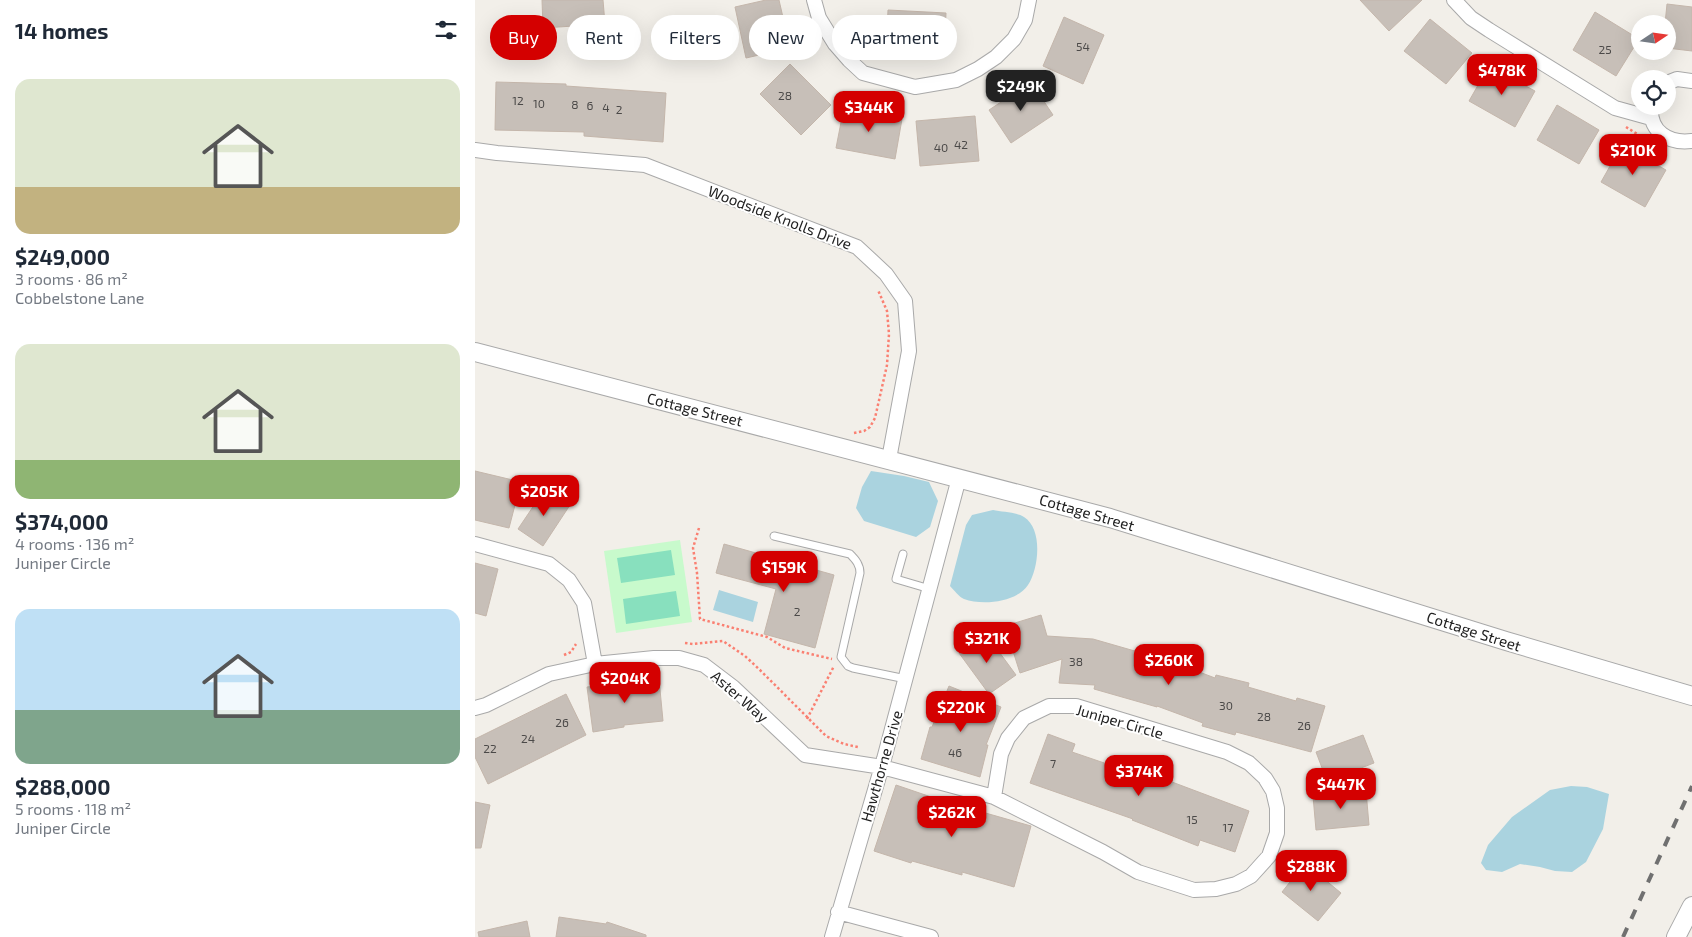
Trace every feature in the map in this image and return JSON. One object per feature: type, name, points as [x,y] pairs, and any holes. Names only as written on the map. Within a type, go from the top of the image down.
[{"type":"street","points":[[814,0],[819,18],[835,44],[863,73],[915,87],[956,80],[996,57],[1014,39],[1025,20],[1029,0]]},
{"type":"street","points":[[1454,0],[1471,18],[1489,30],[1615,108],[1631,110]]},
{"type":"street","points":[[1676,79],[1692,81]]},
{"type":"street","points":[[1652,115],[1656,128],[1663,135],[1672,140],[1692,141]]},
{"type":"street","name":"Woodside Knolls Drive","points":[[475,150],[645,165],[857,247],[886,274],[905,301],[909,351],[889,459]]},
{"type":"street","name":"Cottage Street","points":[[475,352],[1110,518],[1506,642],[1692,696]]},
{"type":"street","name":"Hawthorne Drive","points":[[832,937],[882,768],[959,478]]},
{"type":"street","points":[[475,544],[549,564],[569,580],[584,603],[595,664]]},
{"type":"street","name":"Aster Way","points":[[475,708],[486,705],[549,674],[595,664],[654,658],[679,658],[704,665],[733,687],[805,755],[882,768]]},
{"type":"street","name":"Juniper Circle","points":[[882,768],[994,797],[1103,852],[1138,872],[1194,890],[1216,889],[1236,884],[1251,876],[1269,856],[1277,833],[1277,808],[1273,791],[1265,778],[1249,763],[1227,752],[1076,706],[1049,706],[1025,718],[1008,738],[1001,754],[994,797]]},
{"type":"street","points":[[1676,937],[1692,906]]},
{"type":"street","points":[[838,912],[931,937]]},
{"type":"lane","points":[[775,536],[850,554],[858,562],[860,573],[841,657],[848,666],[853,668],[906,679]]},
{"type":"lane","points":[[903,554],[896,579],[930,589]]},
{"type":"path","points":[[850,432],[864,431],[870,427],[875,418],[887,365],[889,334],[887,311],[877,287]]},
{"type":"path","points":[[699,528],[693,548],[697,573],[700,619],[767,637],[785,648],[838,660],[807,718]]},
{"type":"path","points":[[561,656],[571,652],[578,642]]},
{"type":"green space","points":[[680,540],[692,622],[616,633],[604,551]]},
{"type":"green space","points":[[671,550],[675,575],[621,583],[617,558]]},
{"type":"green space","points":[[676,591],[680,616],[626,624],[623,599]]},
{"type":"water","points":[[871,471],[929,482],[938,501],[930,527],[916,537],[864,521],[856,508],[862,487]]},
{"type":"water","points":[[993,510],[1017,514],[1024,517],[1030,523],[1037,539],[1035,569],[1032,578],[1023,591],[1008,599],[980,602],[964,599],[950,586],[966,525],[972,515]]},
{"type":"water","points":[[719,590],[758,602],[753,622],[713,610]]},
{"type":"water","points":[[1571,786],[1587,787],[1609,794],[1603,829],[1586,862],[1572,872],[1555,871],[1520,864],[1502,872],[1486,870],[1481,863],[1488,845],[1512,817],[1550,790]]},
{"type":"building","points":[[542,0],[603,0],[604,15],[567,15],[567,26],[557,27],[557,15],[543,15]]},
{"type":"building","points":[[766,0],[779,0],[782,15],[749,15],[749,57],[746,58],[739,26],[739,15],[737,15],[735,7]]},
{"type":"building","points":[[1360,0],[1422,0],[1389,31]]},
{"type":"building","points":[[1667,4],[1692,7],[1692,51],[1676,49],[1676,15],[1666,15]]},
{"type":"building","points":[[888,10],[946,13],[946,15],[888,15]]},
{"type":"building","points":[[1595,12],[1631,34],[1631,52],[1616,76],[1573,50]]},
{"type":"building","points":[[1064,17],[1104,35],[1083,84],[1043,66]]},
{"type":"building","points":[[1430,19],[1472,53],[1446,84],[1404,51]]},
{"type":"building","points":[[790,64],[831,105],[801,135],[760,94]]},
{"type":"building","points":[[1489,66],[1535,91],[1515,127],[1469,101]]},
{"type":"building","points":[[496,82],[566,84],[566,86],[666,93],[663,142],[584,136],[584,132],[495,130]]},
{"type":"building","points":[[1031,82],[1053,115],[1011,143],[989,110]]},
{"type":"building","points":[[1557,105],[1599,130],[1579,164],[1537,140]]},
{"type":"building","points":[[844,107],[902,119],[895,159],[836,148]]},
{"type":"building","points":[[975,116],[979,161],[920,166],[916,121]]},
{"type":"building","points":[[1622,145],[1666,170],[1645,207],[1601,182]]},
{"type":"building","points":[[475,471],[521,482],[509,528],[475,520]]},
{"type":"building","points":[[545,489],[570,505],[543,546],[518,529]]},
{"type":"building","points":[[724,544],[834,575],[815,648],[764,634],[776,589],[716,573]]},
{"type":"building","points":[[475,563],[498,569],[486,616],[475,613]]},
{"type":"building","points":[[1041,615],[1047,636],[1093,639],[1173,662],[1215,678],[1216,675],[1249,683],[1248,687],[1296,701],[1297,698],[1325,706],[1311,752],[1236,732],[1235,735],[1202,726],[1203,723],[1157,706],[1094,689],[1095,685],[1059,683],[1062,659],[1020,673],[1005,626]]},
{"type":"building","points":[[986,634],[1016,675],[989,694],[959,653]]},
{"type":"building","points":[[659,679],[663,721],[624,725],[624,727],[593,732],[587,687]]},
{"type":"building","points":[[949,686],[1001,707],[986,745],[988,745],[980,777],[921,759],[930,727],[932,727]]},
{"type":"building","points":[[566,694],[586,735],[488,784],[475,757],[475,739]]},
{"type":"building","points":[[1048,734],[1075,744],[1072,752],[1163,783],[1164,779],[1249,811],[1235,852],[1200,840],[1198,846],[1133,819],[1030,783]]},
{"type":"building","points":[[1363,735],[1374,763],[1327,781],[1316,752]]},
{"type":"building","points":[[896,785],[940,800],[1031,826],[1014,887],[962,872],[962,875],[912,861],[911,863],[874,851]]},
{"type":"building","points":[[1366,791],[1369,825],[1316,830],[1313,796]]},
{"type":"building","points":[[475,802],[490,805],[481,848],[475,848]]},
{"type":"building","points":[[1305,863],[1341,893],[1318,921],[1282,892]]},
{"type":"building","points":[[559,917],[606,924],[607,922],[646,935],[646,937],[556,937]]},
{"type":"building","points":[[527,921],[530,937],[479,937],[478,932]]},
{"type":"railway","points":[[1623,937],[1692,786]]}]
